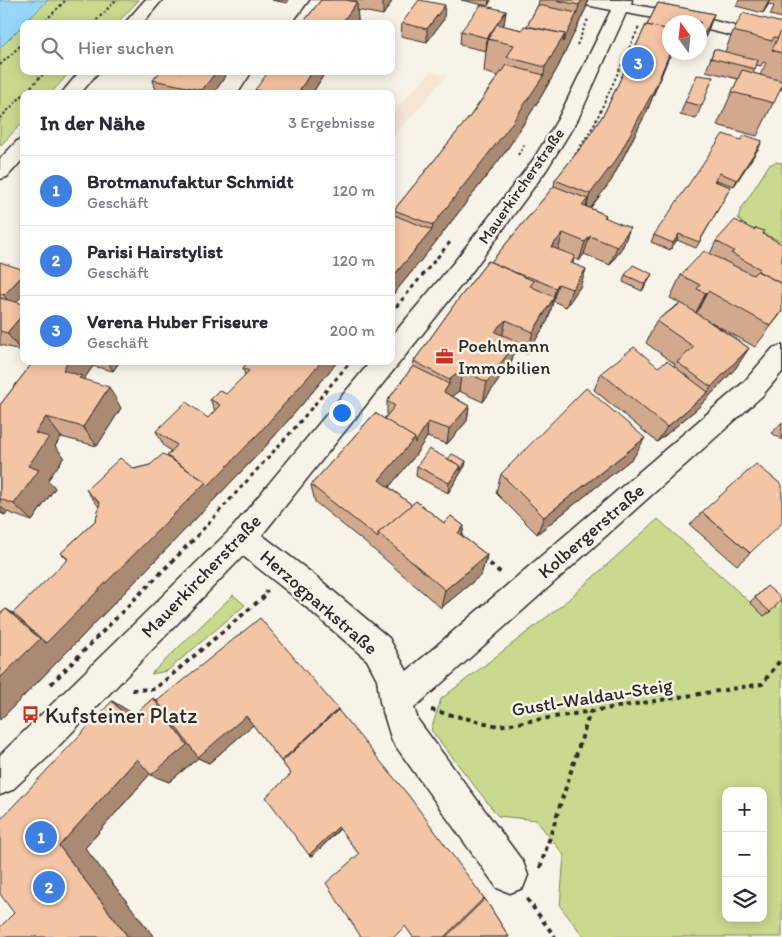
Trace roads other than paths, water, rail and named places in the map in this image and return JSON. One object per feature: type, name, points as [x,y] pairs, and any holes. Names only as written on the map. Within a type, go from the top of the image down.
[{"type":"street","points":[[136,20],[154,0]]},
{"type":"street","points":[[304,20],[320,0]]},
{"type":"street","points":[[591,1],[622,3],[668,15]]},
{"type":"street","name":"Mauerkircherstraße","points":[[395,350],[463,267],[540,164],[568,119],[622,3]]},
{"type":"street","points":[[707,25],[782,43]]},
{"type":"street","points":[[73,90],[87,75]]},
{"type":"street","points":[[251,90],[260,75]]},
{"type":"street","points":[[0,172],[20,150]]},
{"type":"street","name":"Kolbergerstraße","points":[[396,702],[753,389],[782,354]]},
{"type":"street","name":"Mauerkircherstraße","points":[[0,778],[35,746],[242,537],[383,365]]},
{"type":"street","name":"Herzogparkstraße","points":[[242,537],[302,584],[378,649],[393,675],[396,702],[404,729],[526,882]]},
{"type":"water","points":[[0,0],[48,0],[28,20],[20,20],[20,28],[0,48]]},
{"type":"place","name":"Verena Huber Friseure","points":[[638,63]]},
{"type":"place","name":"Poehlmann Immobilien","points":[[444,356]]},
{"type":"place","name":"Kufsteiner Platz","points":[[31,715]]},
{"type":"place","name":"Brotmanufaktur Schmidt","points":[[41,837]]},
{"type":"place","name":"Parisi Hairstylist","points":[[49,887]]}]
